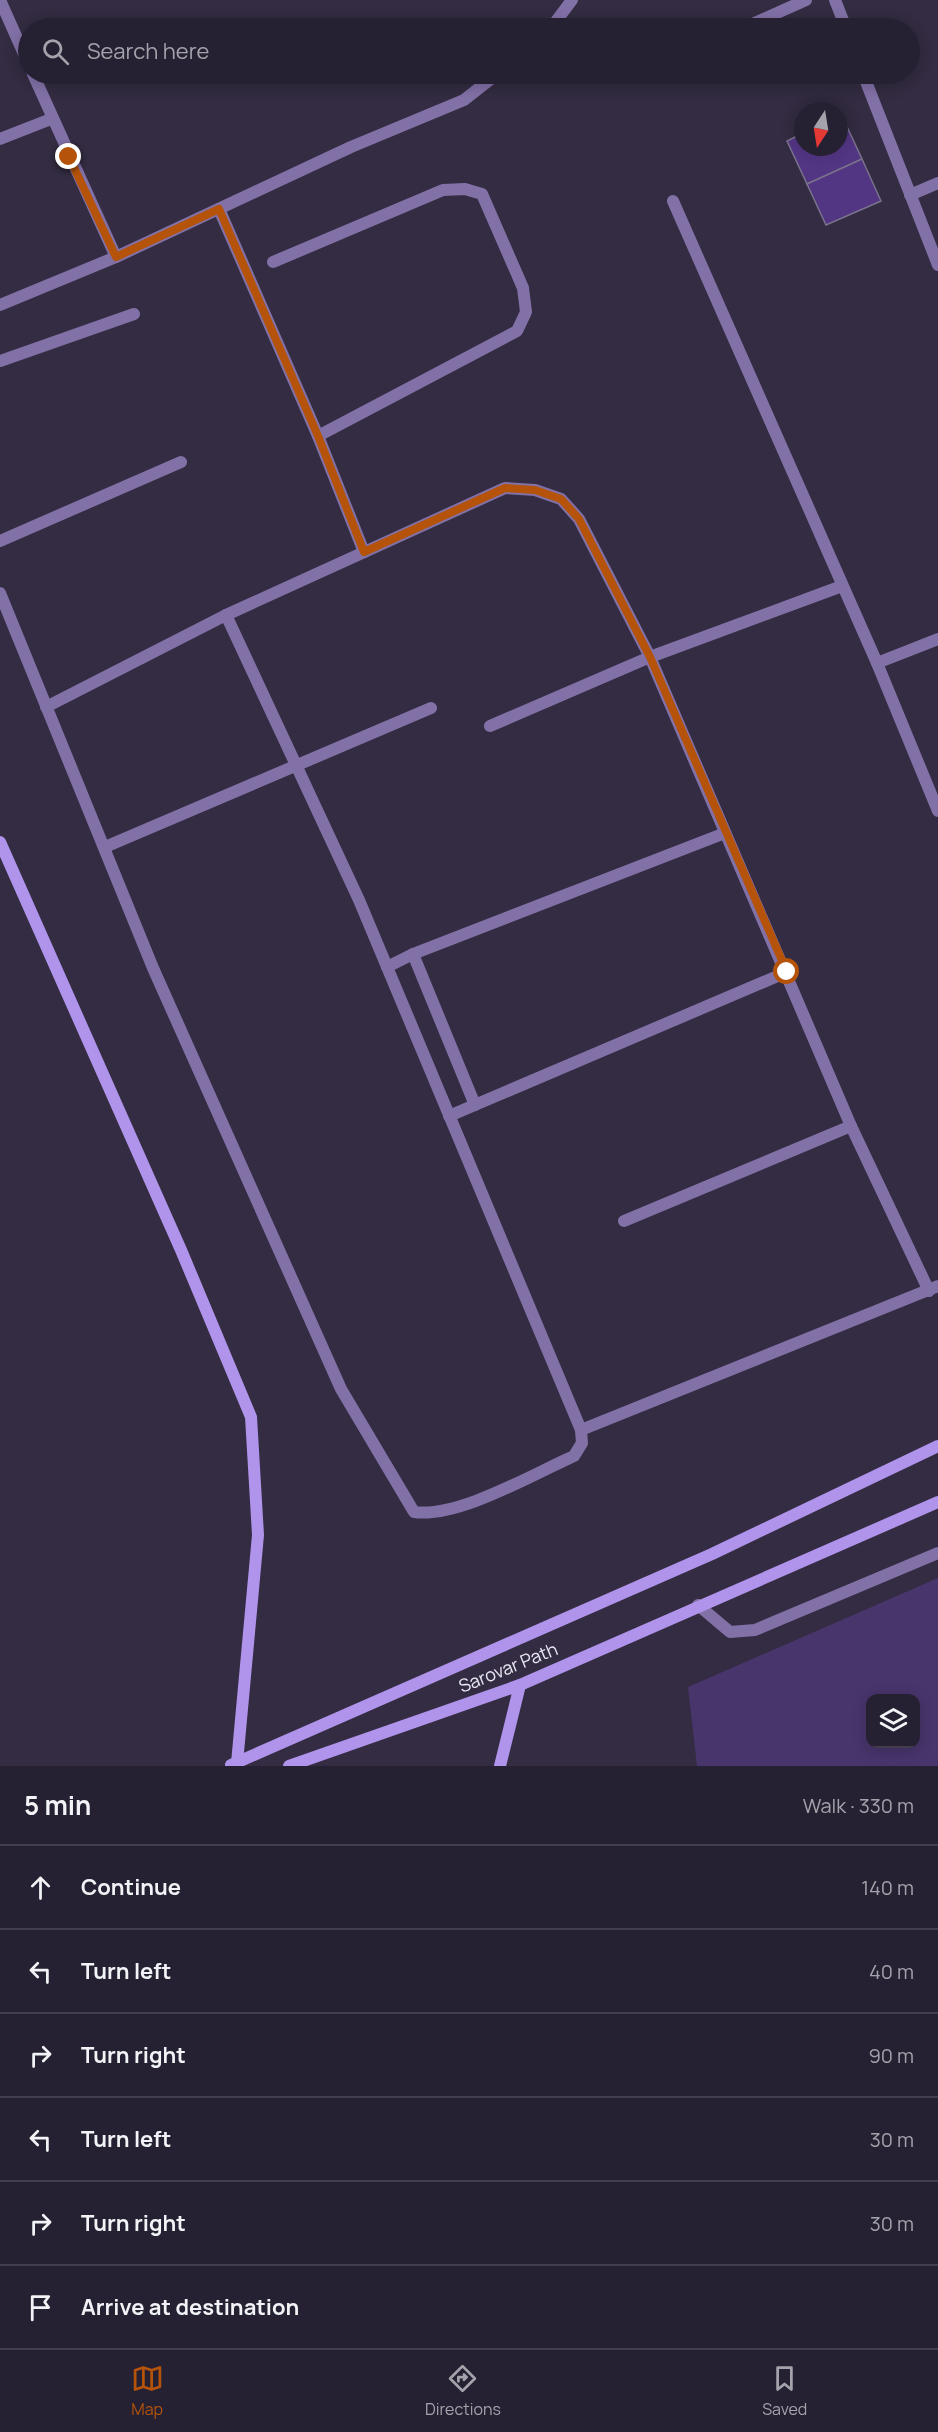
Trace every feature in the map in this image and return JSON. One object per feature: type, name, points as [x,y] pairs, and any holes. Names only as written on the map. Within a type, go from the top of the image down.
[{"type":"main road","points":[[0,842],[176,1240],[251,1417],[258,1535],[233,1764],[712,1554],[938,1446]]},
{"type":"main road","name":"Sarovar Path","points":[[289,1766],[520,1684],[938,1502]]},
{"type":"main road","points":[[500,1766],[520,1684]]},
{"type":"street","points":[[0,0],[18,40]]},
{"type":"street","points":[[558,18],[572,0]]},
{"type":"street","points":[[766,18],[806,0]]},
{"type":"street","points":[[835,0],[842,18]]},
{"type":"street","points":[[37,84],[51,119],[116,257]]},
{"type":"street","points":[[0,305],[116,257],[351,147],[464,100],[484,84]]},
{"type":"street","points":[[867,84],[938,265]]},
{"type":"street","points":[[0,139],[51,119]]},
{"type":"street","points":[[910,195],[938,183]]},
{"type":"street","points":[[273,262],[443,190],[465,189],[482,194],[523,288],[526,312],[517,331],[318,436]]},
{"type":"street","points":[[673,201],[877,663],[938,811]]},
{"type":"street","points":[[219,209],[318,436],[364,552]]},
{"type":"street","points":[[0,361],[135,314]]},
{"type":"street","points":[[0,541],[181,462]]},
{"type":"street","points":[[46,707],[226,615],[505,488],[535,490],[561,499],[579,519],[650,657],[787,972],[851,1126],[933,1289],[581,1430]]},
{"type":"street","points":[[490,726],[650,657],[842,586]]},
{"type":"street","points":[[0,593],[153,968],[341,1389],[414,1512],[430,1514],[453,1510],[574,1456],[582,1443],[581,1430],[387,967],[297,765],[226,615]]},
{"type":"street","points":[[877,663],[938,639]]},
{"type":"street","points":[[105,847],[431,708]]},
{"type":"street","points":[[387,967],[413,954],[725,833]]},
{"type":"street","points":[[413,954],[475,1105]]},
{"type":"street","points":[[449,1116],[787,972]]},
{"type":"street","points":[[624,1221],[851,1126]]},
{"type":"street","points":[[698,1605],[730,1632],[755,1630],[938,1553]]},
{"type":"shaded area","points":[[938,1578],[938,1766],[697,1766],[688,1687]]},
{"type":"building","points":[[848,129],[862,159],[807,184],[787,141],[794,138],[794,156],[848,156]]},
{"type":"building","points":[[862,159],[881,201],[826,225],[807,184]]},
{"type":"route","points":[[69,157],[116,257],[219,209],[318,436],[364,552],[505,488],[535,490],[561,499],[579,519],[650,657],[787,972]]}]
